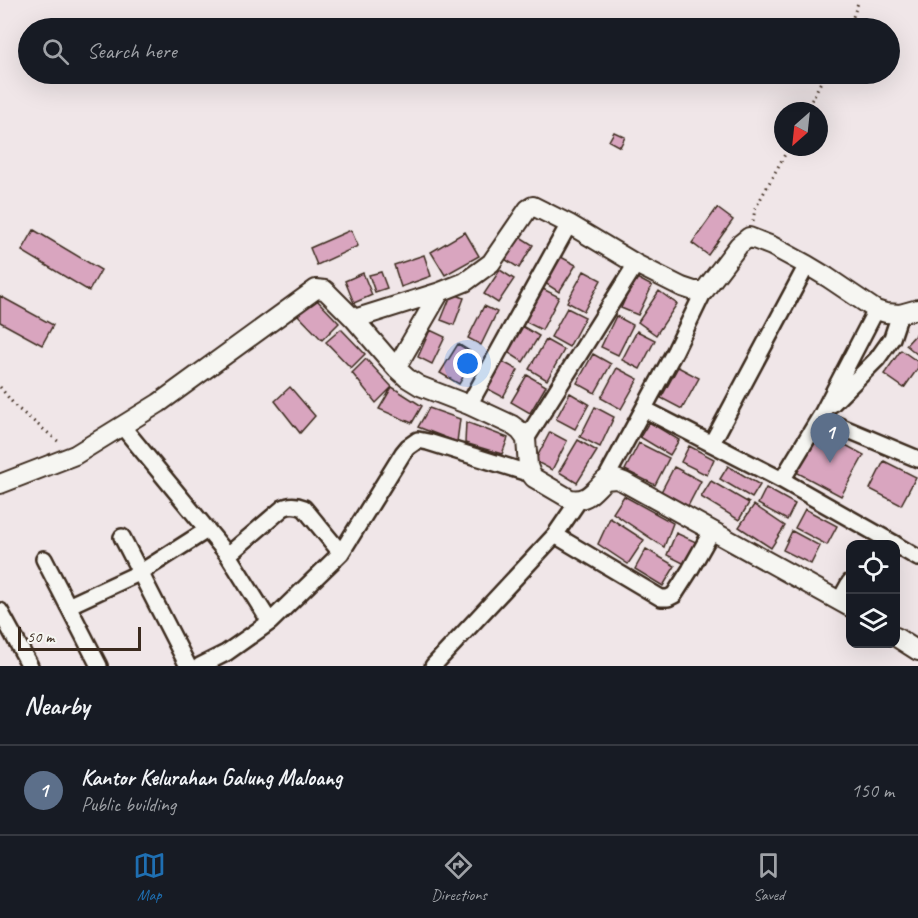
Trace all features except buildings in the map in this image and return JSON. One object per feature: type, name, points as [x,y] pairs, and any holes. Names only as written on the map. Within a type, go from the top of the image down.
[{"type":"street","points":[[354,319],[465,282],[491,263],[531,207],[536,207],[569,224],[636,264],[682,287],[704,291]]},
{"type":"street","points":[[469,405],[569,224]]},
{"type":"street","points":[[0,484],[75,454],[122,426],[159,403],[316,289],[325,290],[407,378],[420,386],[512,425],[520,431],[526,439],[528,466],[534,478],[570,499],[579,500],[588,496],[605,480],[675,351],[704,291],[739,245],[749,237],[807,265],[876,310],[900,314],[918,309]]},
{"type":"street","points":[[526,439],[636,264]]},
{"type":"street","points":[[712,443],[807,265]]},
{"type":"street","points":[[396,368],[440,292]]},
{"type":"street","points":[[782,480],[821,416],[876,310]]},
{"type":"street","points":[[821,416],[877,358],[892,338],[900,314]]},
{"type":"street","points":[[644,409],[782,480],[876,540]]},
{"type":"street","points":[[821,416],[918,459]]},
{"type":"street","points":[[122,426],[228,555],[270,622]]},
{"type":"street","points":[[200,666],[226,653],[270,622],[341,553],[403,453],[418,440],[531,474]]},
{"type":"street","points":[[605,480],[616,479],[624,482],[845,604]]},
{"type":"street","points":[[433,666],[555,535],[579,500]]},
{"type":"street","points":[[228,555],[288,506],[304,508],[341,553]]},
{"type":"street","points":[[68,606],[141,572],[207,530]]},
{"type":"street","points":[[555,535],[661,598],[668,598],[674,595],[712,531]]},
{"type":"street","points":[[122,537],[188,666]]},
{"type":"street","points":[[900,548],[918,558]]},
{"type":"street","points":[[45,559],[99,666]]},
{"type":"street","points":[[0,611],[30,666]]},
{"type":"street","points":[[900,640],[918,651]]},
{"type":"path","points":[[853,18],[859,0]]},
{"type":"path","points":[[811,102],[820,84]]},
{"type":"path","points":[[749,237],[755,209],[784,156]]},
{"type":"path","points":[[0,387],[16,407],[75,454]]},
{"type":"place","name":"Kantor Kelurahan Galung Maloang","points":[[830,463]]}]
